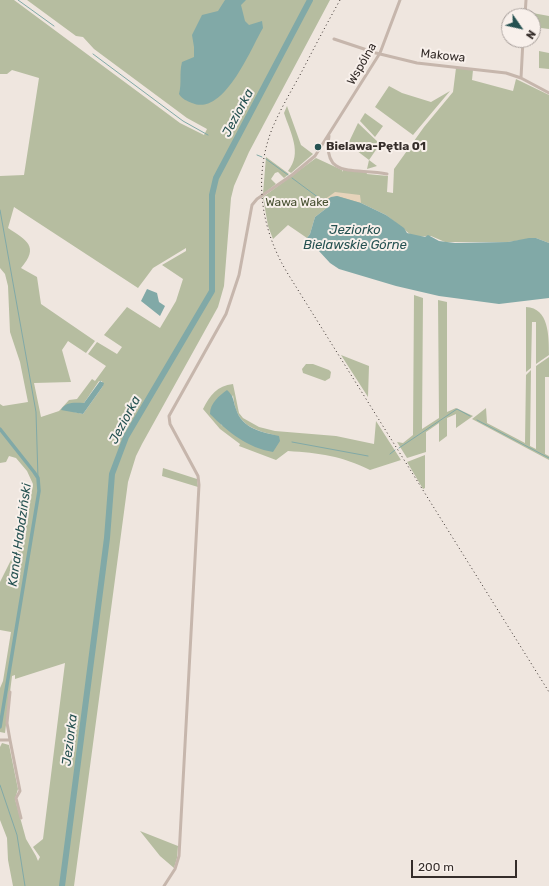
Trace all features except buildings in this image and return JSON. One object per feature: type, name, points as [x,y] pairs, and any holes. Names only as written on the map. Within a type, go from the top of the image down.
[{"type":"street","name":"Wspólna","points":[[164,886],[175,869],[179,856],[199,486],[198,476],[170,424],[169,416],[226,314],[241,266],[249,214],[252,205],[257,199],[296,172],[315,156],[380,53],[400,0]]},
{"type":"street","name":"Makowa","points":[[334,39],[417,63],[506,73],[521,78],[549,93]]},
{"type":"street","points":[[521,78],[523,48]]},
{"type":"street","name":"Wspólna","points":[[330,132],[327,153],[329,159],[334,165],[343,169],[374,171],[387,174]]},
{"type":"street","points":[[10,692],[7,723],[20,791],[16,798],[21,818]]},
{"type":"street","points":[[0,740],[10,740]]},
{"type":"green space","points":[[0,0],[14,0],[180,123],[204,135],[207,129],[187,118],[94,49],[83,37],[76,36],[27,0],[330,0],[249,152],[234,186],[231,198],[224,286],[218,307],[142,444],[136,456],[128,482],[74,886],[13,886],[8,860],[7,838],[0,820],[0,747],[2,743],[9,745],[18,789],[15,799],[26,839],[38,861],[40,857],[33,847],[43,839],[65,663],[15,679],[15,675],[12,676],[5,733],[0,732],[0,688],[3,681],[11,632],[0,630],[0,582],[25,532],[33,484],[27,471],[16,458],[9,456],[6,462],[0,463],[0,404],[3,406],[28,402],[20,362],[10,332],[8,286],[5,274],[0,268],[0,176],[24,175],[39,78],[12,70],[7,74],[0,74]],"holes":[[[14,207],[138,288],[153,268],[186,248],[186,251],[162,265],[183,279],[176,301],[160,328],[127,307],[104,335],[122,347],[117,354],[97,342],[88,354],[106,366],[95,381],[92,379],[77,399],[69,400],[59,411],[41,417],[34,383],[71,382],[62,350],[68,341],[86,353],[95,341],[41,304],[37,277],[21,268],[30,254],[28,244],[25,240],[8,228]],[[99,381],[102,381],[103,386],[83,414],[74,412],[84,403]]]},
{"type":"green space","points":[[541,15],[549,16],[549,29],[541,28]]},
{"type":"green space","points":[[539,51],[549,53],[549,69],[539,68]]},
{"type":"green space","name":"Wawa Wake","points":[[456,68],[473,70],[472,80],[513,91],[516,79],[549,95],[549,243],[536,238],[508,242],[445,242],[431,236],[417,237],[411,235],[386,215],[361,203],[323,202],[328,207],[315,217],[310,234],[307,238],[288,225],[273,239],[268,226],[263,197],[316,158],[342,170],[342,172],[343,170],[366,171],[367,174],[388,176],[387,192],[393,193],[394,169],[424,127],[453,92]]},
{"type":"green space","points":[[389,86],[402,93],[431,102],[450,91],[413,135],[375,107]]},
{"type":"green space","points":[[287,106],[301,145],[313,154],[291,173],[288,171],[295,157],[295,150],[292,135],[284,113]]},
{"type":"green space","points":[[365,113],[383,126],[375,137],[360,121]]},
{"type":"green space","points":[[358,123],[380,144],[369,160],[348,144]]},
{"type":"green space","points":[[266,157],[289,174],[284,178],[278,172],[275,173],[271,179],[276,184],[263,194]]},
{"type":"green space","points":[[369,160],[377,166],[367,169]]},
{"type":"green space","points":[[414,295],[423,298],[422,429],[439,418],[438,300],[447,302],[447,412],[456,408],[473,416],[456,428],[456,414],[447,418],[447,436],[439,442],[439,423],[426,432],[426,452],[407,458],[397,442],[403,443],[413,435]]},
{"type":"green space","points":[[526,307],[539,312],[546,324],[549,340],[549,355],[536,364],[536,322],[532,322],[531,368],[526,372]]},
{"type":"green space","points":[[341,355],[369,366],[368,397]]},
{"type":"green space","points":[[549,357],[549,377],[545,377],[545,454],[549,456],[549,460],[472,419],[486,408],[487,423],[525,443],[526,375],[531,370],[530,446],[536,449],[536,366]]},
{"type":"green space","points":[[306,364],[313,364],[329,370],[331,372],[330,378],[325,381],[303,373],[302,369]]},
{"type":"green space","points":[[233,384],[239,413],[243,418],[259,427],[275,431],[336,436],[374,444],[376,421],[401,460],[370,470],[340,458],[310,453],[288,451],[276,460],[239,446],[240,444],[220,429],[203,409],[208,399],[218,389]],"holes":[[[233,395],[238,414],[247,425],[254,429],[279,436],[221,425]]]},
{"type":"green space","points":[[425,455],[425,488],[423,489],[407,462]]},
{"type":"green space","points":[[163,468],[197,479],[198,487],[162,476]]},
{"type":"green space","points":[[140,831],[178,846],[174,868],[160,856]]},
{"type":"sand","points":[[335,192],[360,195],[361,203],[337,196],[324,200]]},
{"type":"water","points":[[225,0],[246,0],[241,5],[245,21],[249,25],[262,21],[263,28],[244,64],[225,91],[215,100],[204,105],[186,101],[179,94],[181,71],[182,62],[194,57],[192,35],[202,15],[218,11]]},
{"type":"water","name":"Jeziorko Bielawskie Górne","points":[[337,196],[361,203],[386,215],[404,228],[407,233],[425,237],[428,235],[439,241],[455,243],[508,242],[536,238],[549,243],[549,298],[499,304],[439,296],[396,286],[339,269],[330,263],[307,238],[310,234],[315,217],[328,207],[323,202],[331,197]]},
{"type":"water","points":[[147,289],[157,293],[159,302],[165,306],[160,316],[141,301]]},
{"type":"water","points":[[100,381],[104,383],[103,386],[83,414],[61,410],[68,404],[84,403]]},
{"type":"water","points":[[227,390],[232,397],[239,416],[243,421],[260,431],[279,436],[280,441],[273,452],[247,443],[231,433],[210,414],[213,403]]},
{"type":"waterway","points":[[18,0],[54,26]]},
{"type":"waterway","name":"Jeziorka","points":[[62,886],[107,538],[112,474],[126,437],[212,291],[212,195],[216,178],[310,0]]},
{"type":"waterway","points":[[93,54],[183,121],[208,135]]},
{"type":"waterway","points":[[257,155],[262,157]]},
{"type":"waterway","points":[[266,159],[288,175]]},
{"type":"waterway","points":[[292,178],[323,201]]},
{"type":"waterway","points":[[0,210],[36,412],[38,478]]},
{"type":"waterway","points":[[399,448],[457,409],[470,416]]},
{"type":"waterway","points":[[477,420],[549,458]]},
{"type":"waterway","name":"Kanał Habdziński","points":[[0,429],[38,478],[39,491],[0,727]]},
{"type":"waterway","points":[[292,442],[368,456]]},
{"type":"waterway","points":[[390,454],[395,450]]},
{"type":"waterway","points":[[0,785],[17,835],[25,886]]},
{"type":"railway","points":[[340,0],[278,115],[266,147],[262,185],[266,222],[271,240],[288,274],[549,692]]},
{"type":"place","name":"Bielawa-Pętla 01","points":[[318,147]]}]
